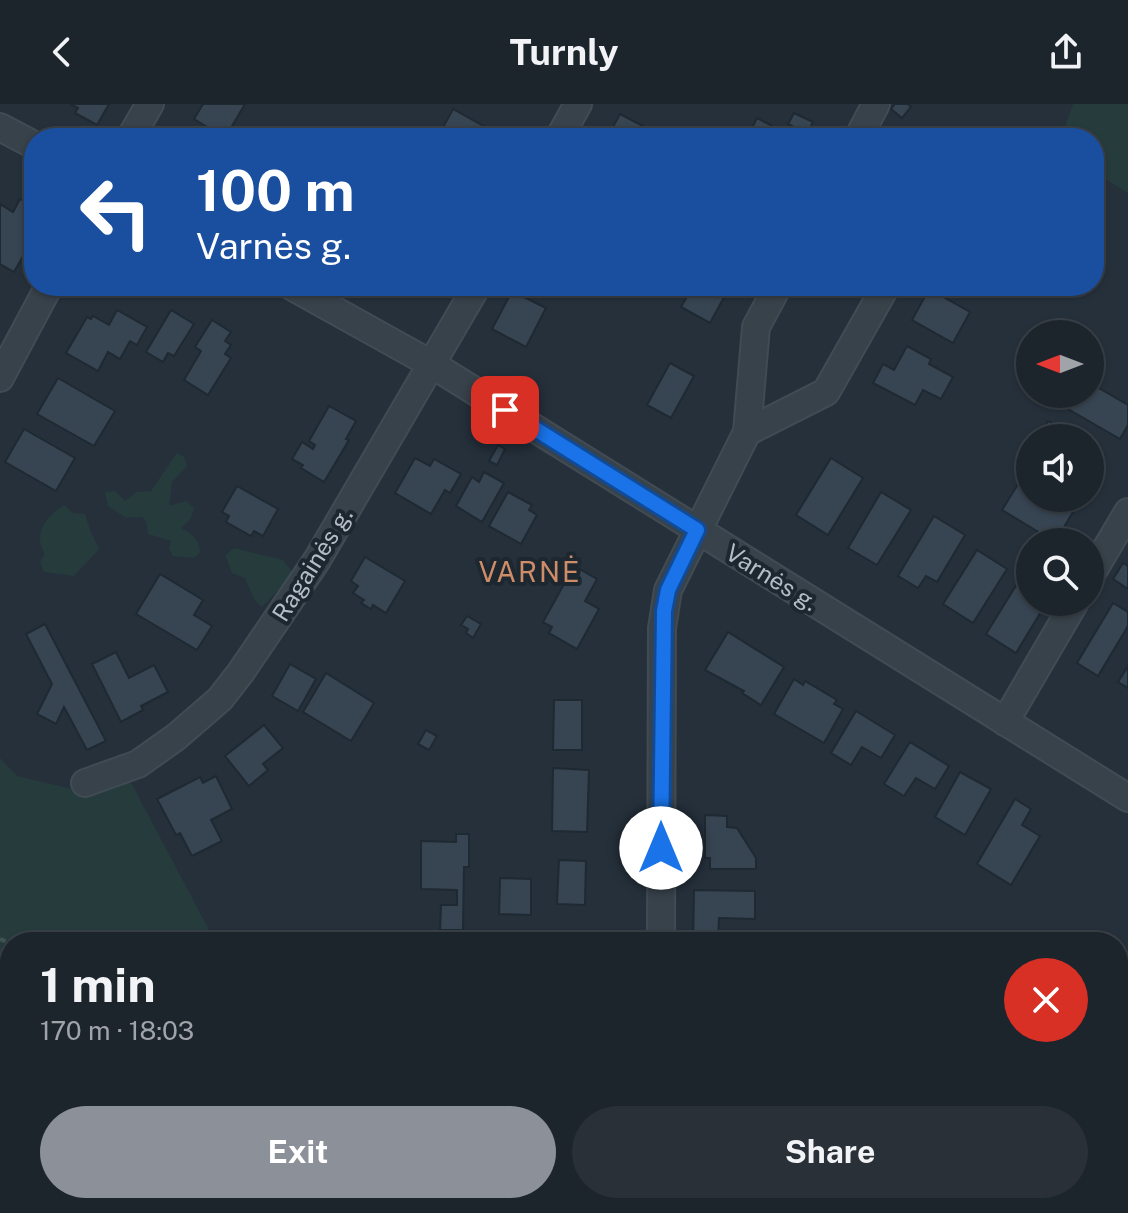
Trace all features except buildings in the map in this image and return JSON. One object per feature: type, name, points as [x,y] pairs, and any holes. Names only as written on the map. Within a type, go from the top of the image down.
[{"type":"street","points":[[136,128],[150,104]]},
{"type":"street","points":[[565,128],[578,104]]},
{"type":"street","points":[[863,128],[876,104]]},
{"type":"street","points":[[0,127],[24,140]]},
{"type":"street","points":[[0,378],[44,296]]},
{"type":"street","name":"Varnės g.","points":[[309,296],[433,365],[1128,798]]},
{"type":"street","name":"Ragainės g.","points":[[85,783],[138,764],[200,719],[220,699],[317,560],[471,296]]},
{"type":"street","points":[[661,932],[662,628],[668,590],[747,432],[756,327],[773,296]]},
{"type":"street","points":[[747,432],[826,392],[880,296]]},
{"type":"street","points":[[1104,552],[1128,512]]},
{"type":"street","points":[[1005,722],[1067,616]]},
{"type":"green space","points":[[1073,104],[1128,104],[1128,193],[1104,178],[1104,128],[1065,128]]},
{"type":"green space","points":[[177,453],[184,457],[187,466],[172,482],[169,506],[186,501],[194,508],[191,518],[181,528],[192,535],[198,544],[200,552],[194,558],[173,556],[169,548],[171,541],[148,534],[146,521],[142,517],[126,518],[108,506],[105,492],[115,491],[125,501],[137,492],[151,491]]},
{"type":"green space","points":[[64,505],[73,513],[85,514],[99,549],[74,576],[44,572],[40,562],[45,554],[40,540],[43,526]]},
{"type":"green space","points":[[234,548],[283,560],[291,570],[291,577],[262,607],[254,599],[245,578],[232,573],[225,555]]},
{"type":"green space","points":[[0,758],[17,776],[81,791],[128,777],[208,928],[208,932],[0,932]]},
{"type":"district","name":"VARNĖ","points":[[530,571]]},
{"type":"route","points":[[505,410],[697,530],[668,590],[662,628],[661,848]]}]
